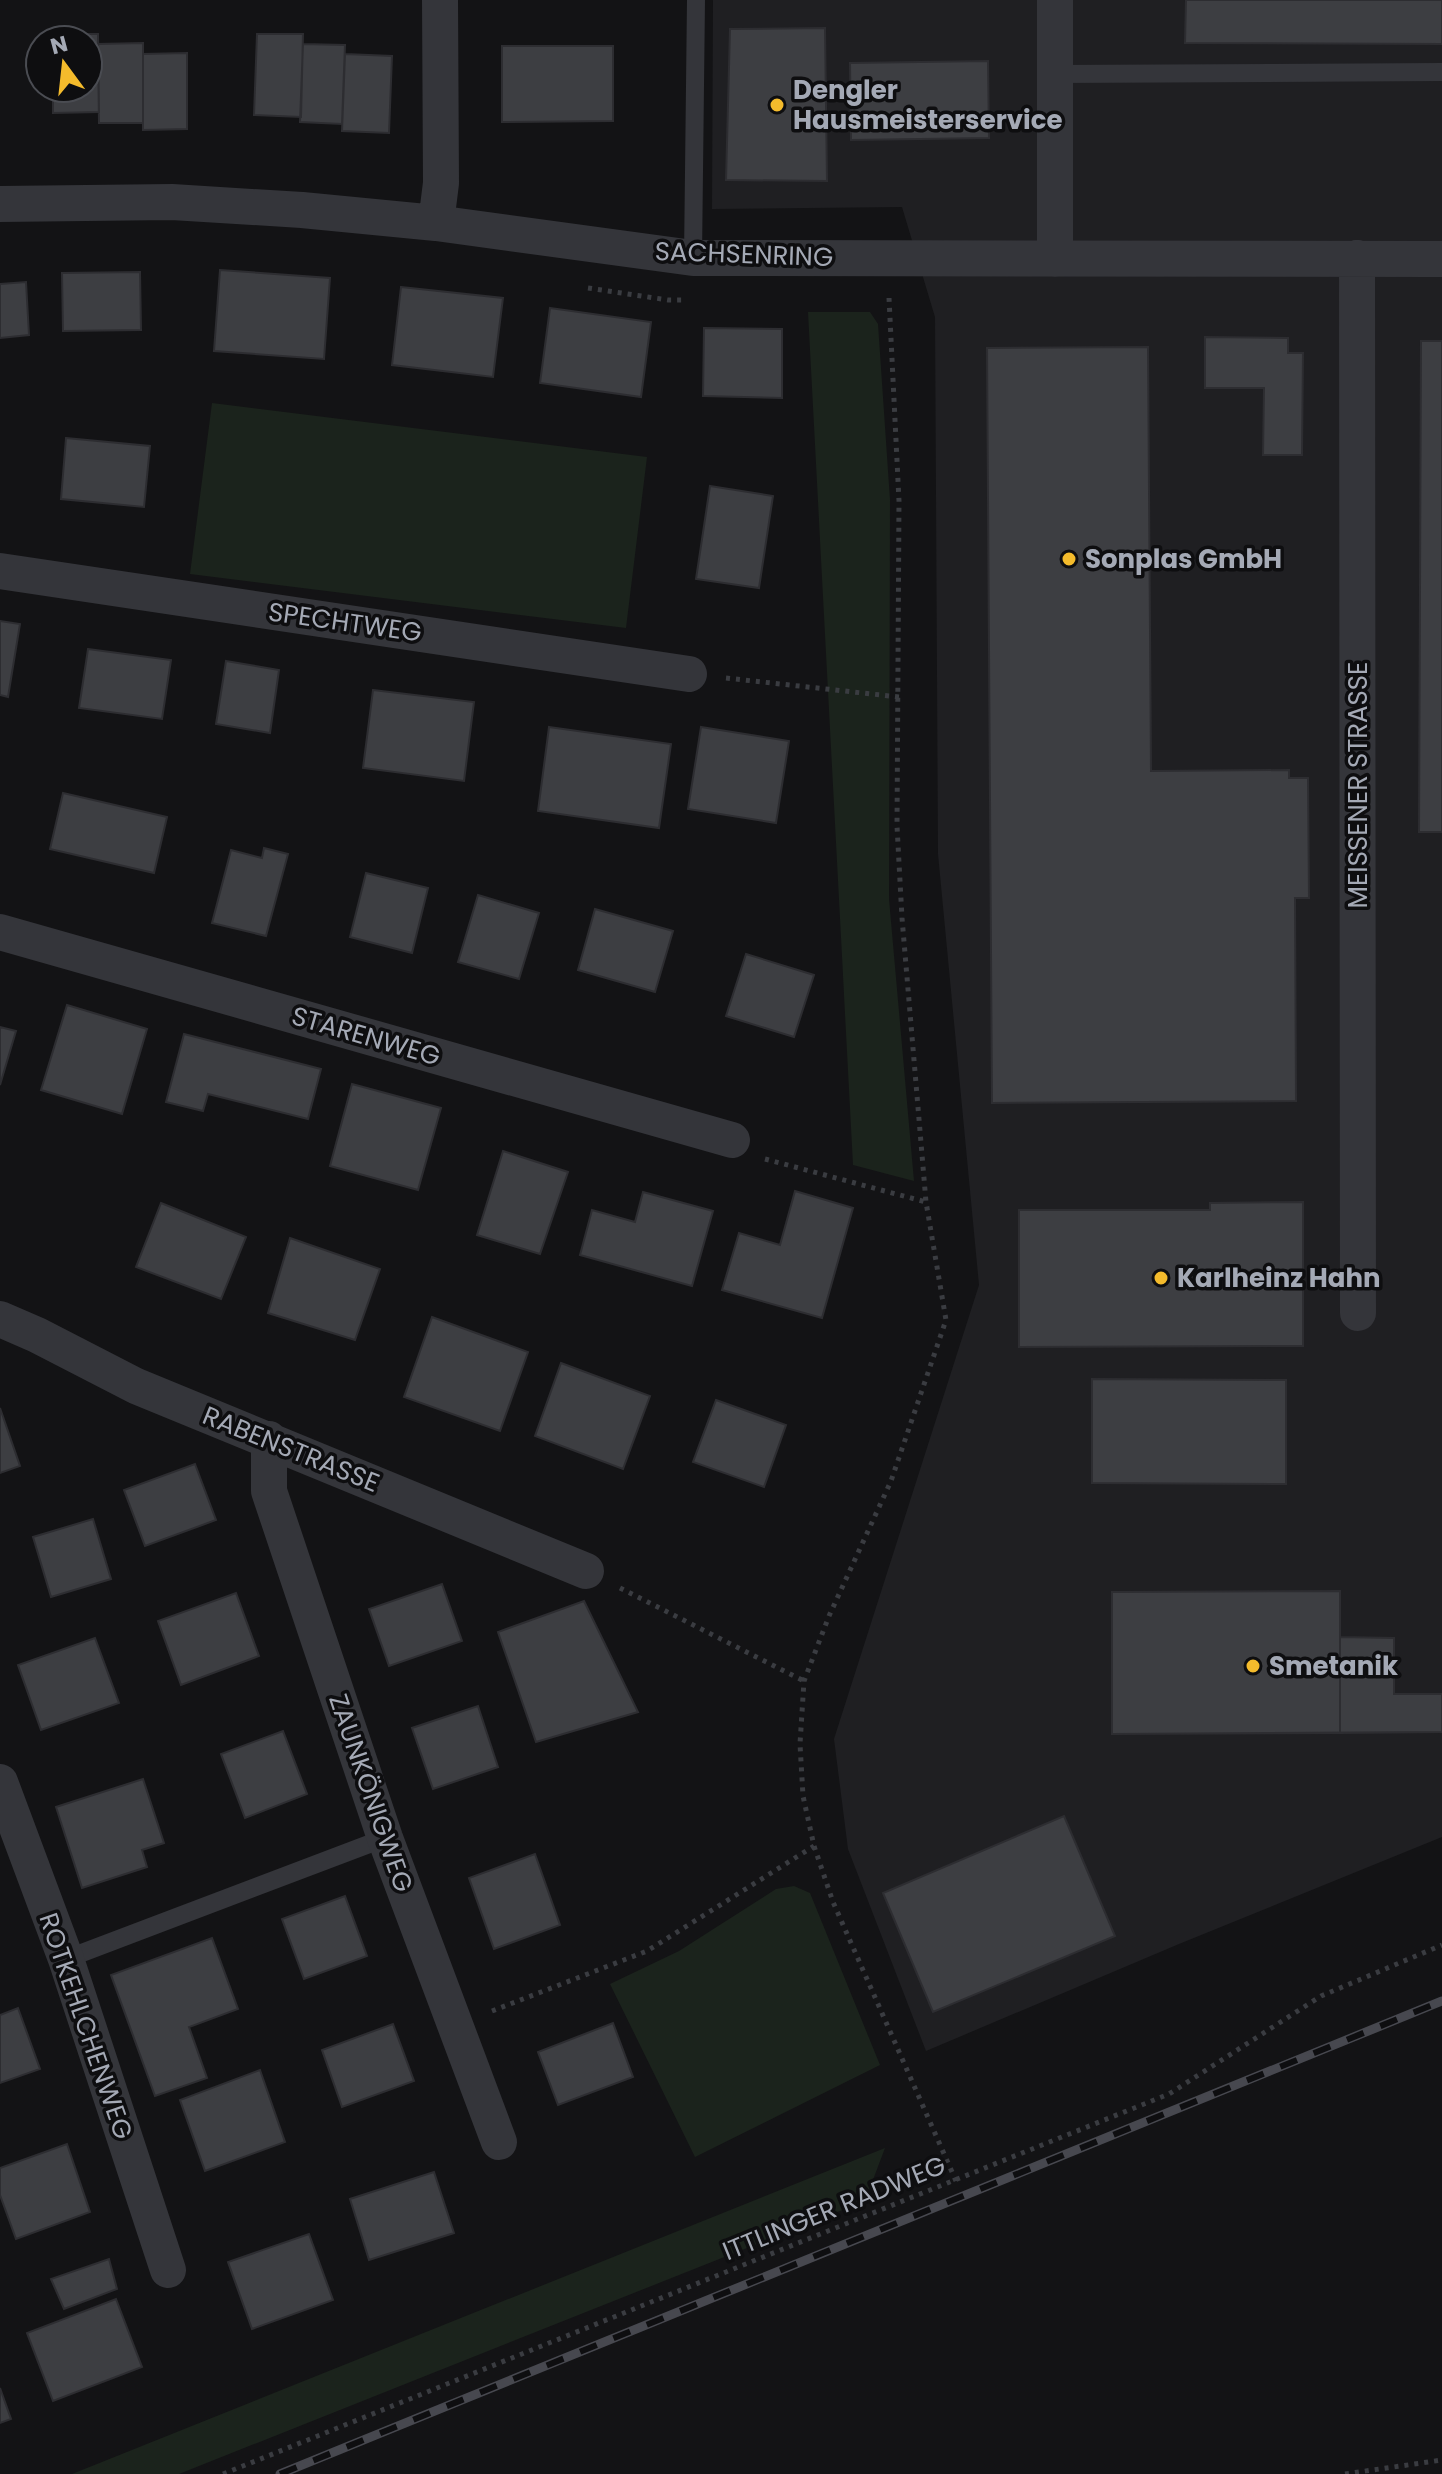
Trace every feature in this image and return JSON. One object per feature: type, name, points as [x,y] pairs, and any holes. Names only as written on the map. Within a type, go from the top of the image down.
[{"type":"street","points":[[436,223],[441,183],[440,0]]},
{"type":"street","points":[[1055,0],[1055,259]]},
{"type":"street","name":"SACHSENRING","points":[[0,204],[172,202],[302,210],[436,223],[693,258],[1442,259]]},
{"type":"street","name":"MEISSENER STRASSE","points":[[1357,258],[1358,1313]]},
{"type":"street","name":"SPECHTWEG","points":[[0,571],[689,674]]},
{"type":"street","name":"STARENWEG","points":[[0,932],[732,1140]]},
{"type":"street","name":"RABENSTRASSE","points":[[0,1319],[136,1386],[586,1571]]},
{"type":"street","name":"ZAUNKÖNIGWEG","points":[[269,1439],[269,1491],[385,1838],[499,2142]]},
{"type":"street","name":"ROTKEHLCHENWEG","points":[[0,1782],[7,1824],[66,1959],[168,2270]]},
{"type":"lane","points":[[693,258],[696,0]]},
{"type":"lane","points":[[1055,74],[1442,72]]},
{"type":"lane","points":[[66,1959],[385,1838]]},
{"type":"path","points":[[888,257],[899,501],[897,826],[902,918],[926,1202],[946,1320],[891,1481],[829,1616],[804,1681],[800,1744],[803,1796],[814,1846],[833,1902],[956,2181]]},
{"type":"path","points":[[689,674],[899,697]]},
{"type":"path","points":[[732,1140],[771,1163],[926,1202]]},
{"type":"path","points":[[586,1571],[804,1681]]},
{"type":"path","points":[[455,2025],[647,1951],[814,1846]]},
{"type":"path","name":"ITTLINGER RADWEG","points":[[223,2474],[1169,2094],[1321,1996],[1442,1945]]},
{"type":"path","points":[[1345,2474],[1442,2460]]},
{"type":"shaded area","points":[[713,0],[1442,0],[1442,1837],[926,2051],[848,1849],[834,1739],[979,1285],[938,854],[935,317],[902,207],[712,209]]},
{"type":"shaded area","points":[[808,312],[870,312],[878,324],[890,500],[889,899],[914,1181],[853,1165]]},
{"type":"shaded area","points":[[212,403],[647,457],[626,628],[190,574]]},
{"type":"shaded area","points":[[794,1886],[810,1893],[880,2065],[695,2157],[610,1984],[679,1951],[776,1889]]},
{"type":"shaded area","points":[[885,2148],[865,2201],[179,2474],[72,2474]]},
{"type":"building","points":[[1186,0],[1442,0],[1442,44],[1185,43]]},
{"type":"building","name":"Dengler Hausmeisterservice","points":[[825,28],[827,181],[726,180],[730,29]]},
{"type":"building","points":[[257,34],[303,34],[301,117],[254,115]]},
{"type":"building","points":[[143,43],[143,123],[99,123],[99,104],[104,104],[104,44]]},
{"type":"building","points":[[303,44],[345,45],[342,124],[300,122]]},
{"type":"building","points":[[502,46],[613,46],[613,121],[502,122]]},
{"type":"building","points":[[187,53],[187,129],[143,130],[143,54]]},
{"type":"building","points":[[345,54],[392,56],[389,133],[342,131]]},
{"type":"building","points":[[988,61],[989,138],[851,140],[850,63]]},
{"type":"building","points":[[53,104],[99,104],[99,112],[53,113]]},
{"type":"building","points":[[220,270],[330,278],[324,359],[214,351]]},
{"type":"building","points":[[140,272],[141,330],[63,331],[62,273]]},
{"type":"building","points":[[26,282],[29,335],[0,338],[0,284]]},
{"type":"building","points":[[401,287],[503,298],[493,377],[392,365]]},
{"type":"building","points":[[550,308],[651,322],[641,397],[540,383]]},
{"type":"building","points":[[704,328],[782,329],[782,398],[703,396]]},
{"type":"building","points":[[1205,337],[1288,338],[1288,353],[1303,353],[1302,455],[1263,455],[1264,388],[1205,388]]},
{"type":"building","points":[[1421,341],[1442,341],[1442,832],[1419,832]]},
{"type":"building","name":"Sonplas GmbH","points":[[1148,347],[1151,771],[1289,770],[1289,778],[1308,778],[1309,898],[1295,898],[1296,1101],[992,1103],[987,348]]},
{"type":"building","points":[[66,438],[150,446],[144,507],[61,499]]},
{"type":"building","points":[[710,486],[773,496],[759,588],[696,579]]},
{"type":"building","points":[[0,621],[20,624],[8,697],[0,695]]},
{"type":"building","points":[[88,649],[171,660],[162,719],[79,708]]},
{"type":"building","points":[[226,661],[279,670],[270,733],[216,724]]},
{"type":"building","points":[[373,690],[474,702],[464,781],[363,768]]},
{"type":"building","points":[[549,727],[671,744],[659,828],[538,811]]},
{"type":"building","points":[[701,727],[789,741],[776,823],[688,809]]},
{"type":"building","points":[[63,793],[167,817],[154,873],[50,849]]},
{"type":"building","points":[[264,848],[288,854],[266,936],[212,923],[231,850],[262,858]]},
{"type":"building","points":[[366,873],[428,888],[412,953],[350,937]]},
{"type":"building","points":[[478,895],[539,913],[519,979],[458,962]]},
{"type":"building","points":[[595,909],[673,931],[655,992],[578,970]]},
{"type":"building","points":[[746,954],[814,975],[794,1037],[726,1016]]},
{"type":"building","points":[[67,1005],[147,1029],[122,1114],[41,1090]]},
{"type":"building","points":[[0,1027],[16,1031],[0,1085]]},
{"type":"building","points":[[184,1034],[321,1069],[308,1119],[208,1094],[203,1111],[166,1102]]},
{"type":"building","points":[[352,1084],[441,1108],[418,1190],[330,1166]]},
{"type":"building","points":[[503,1151],[568,1172],[540,1254],[477,1235]]},
{"type":"building","points":[[795,1191],[853,1208],[822,1318],[722,1290],[739,1233],[780,1245]]},
{"type":"building","points":[[643,1192],[713,1211],[692,1286],[580,1255],[592,1210],[635,1222]]},
{"type":"building","name":"Karlheinz Hahn","points":[[1303,1202],[1303,1346],[1019,1347],[1019,1210],[1210,1210],[1210,1203]]},
{"type":"building","points":[[161,1203],[246,1237],[221,1299],[136,1267]]},
{"type":"building","points":[[290,1238],[380,1269],[355,1340],[268,1313]]},
{"type":"building","points":[[432,1317],[528,1352],[500,1431],[404,1397]]},
{"type":"building","points":[[561,1363],[650,1396],[623,1469],[535,1436]]},
{"type":"building","points":[[1092,1379],[1286,1380],[1286,1484],[1092,1483]]},
{"type":"building","points":[[716,1400],[786,1425],[764,1487],[693,1462]]},
{"type":"building","points":[[0,1408],[20,1466],[0,1473]]},
{"type":"building","points":[[195,1464],[216,1520],[145,1546],[124,1490]]},
{"type":"building","points":[[93,1519],[111,1579],[51,1597],[33,1537]]},
{"type":"building","points":[[442,1584],[462,1641],[389,1666],[369,1609]]},
{"type":"building","name":"Smetanik","points":[[1340,1591],[1340,1733],[1112,1734],[1112,1592]]},
{"type":"building","name":"Smetanik","points":[[1340,1591],[1340,1637],[1394,1638],[1394,1694],[1442,1694],[1442,1732],[1112,1734],[1112,1592]]},
{"type":"building","points":[[236,1593],[259,1656],[181,1685],[158,1621]]},
{"type":"building","points":[[584,1601],[638,1712],[536,1742],[498,1632]]},
{"type":"building","points":[[1340,1637],[1394,1638],[1394,1694],[1442,1694],[1442,1732],[1340,1733]]},
{"type":"building","points":[[95,1638],[119,1703],[41,1730],[18,1665]]},
{"type":"building","points":[[478,1706],[498,1767],[433,1789],[412,1728]]},
{"type":"building","points":[[283,1731],[307,1794],[245,1818],[221,1754]]},
{"type":"building","points":[[143,1779],[164,1843],[142,1850],[147,1867],[82,1888],[56,1807]]},
{"type":"building","points":[[1064,1816],[1115,1936],[933,2012],[883,1893]]},
{"type":"building","points":[[535,1854],[560,1925],[494,1949],[469,1878]]},
{"type":"building","points":[[345,1896],[367,1956],[304,1979],[282,1919]]},
{"type":"building","points":[[212,1938],[238,2009],[189,2027],[207,2078],[155,2096],[111,1975]]},
{"type":"building","points":[[18,2008],[40,2069],[0,2083],[0,2015]]},
{"type":"building","points":[[613,2023],[633,2077],[558,2105],[538,2052]]},
{"type":"building","points":[[393,2024],[414,2081],[342,2107],[322,2050]]},
{"type":"building","points":[[260,2070],[285,2142],[205,2171],[180,2100]]},
{"type":"building","points":[[67,2144],[90,2212],[16,2239],[0,2195],[0,2168]]},
{"type":"building","points":[[434,2172],[454,2233],[369,2260],[350,2199]]},
{"type":"building","points":[[309,2234],[333,2300],[252,2329],[228,2262]]},
{"type":"building","points":[[109,2259],[117,2289],[64,2309],[51,2279]]},
{"type":"building","points":[[116,2299],[142,2367],[53,2401],[27,2333]]},
{"type":"building","points":[[0,2388],[11,2419],[0,2423]]},
{"type":"railway","points":[[280,2474],[1442,2001]]},
{"type":"place","name":"Dengler Hausmeisterservice","points":[[777,105]]},
{"type":"place","name":"Sonplas GmbH","points":[[1069,559]]},
{"type":"place","name":"Karlheinz Hahn","points":[[1161,1278]]},
{"type":"place","name":"Smetanik","points":[[1253,1666]]}]
